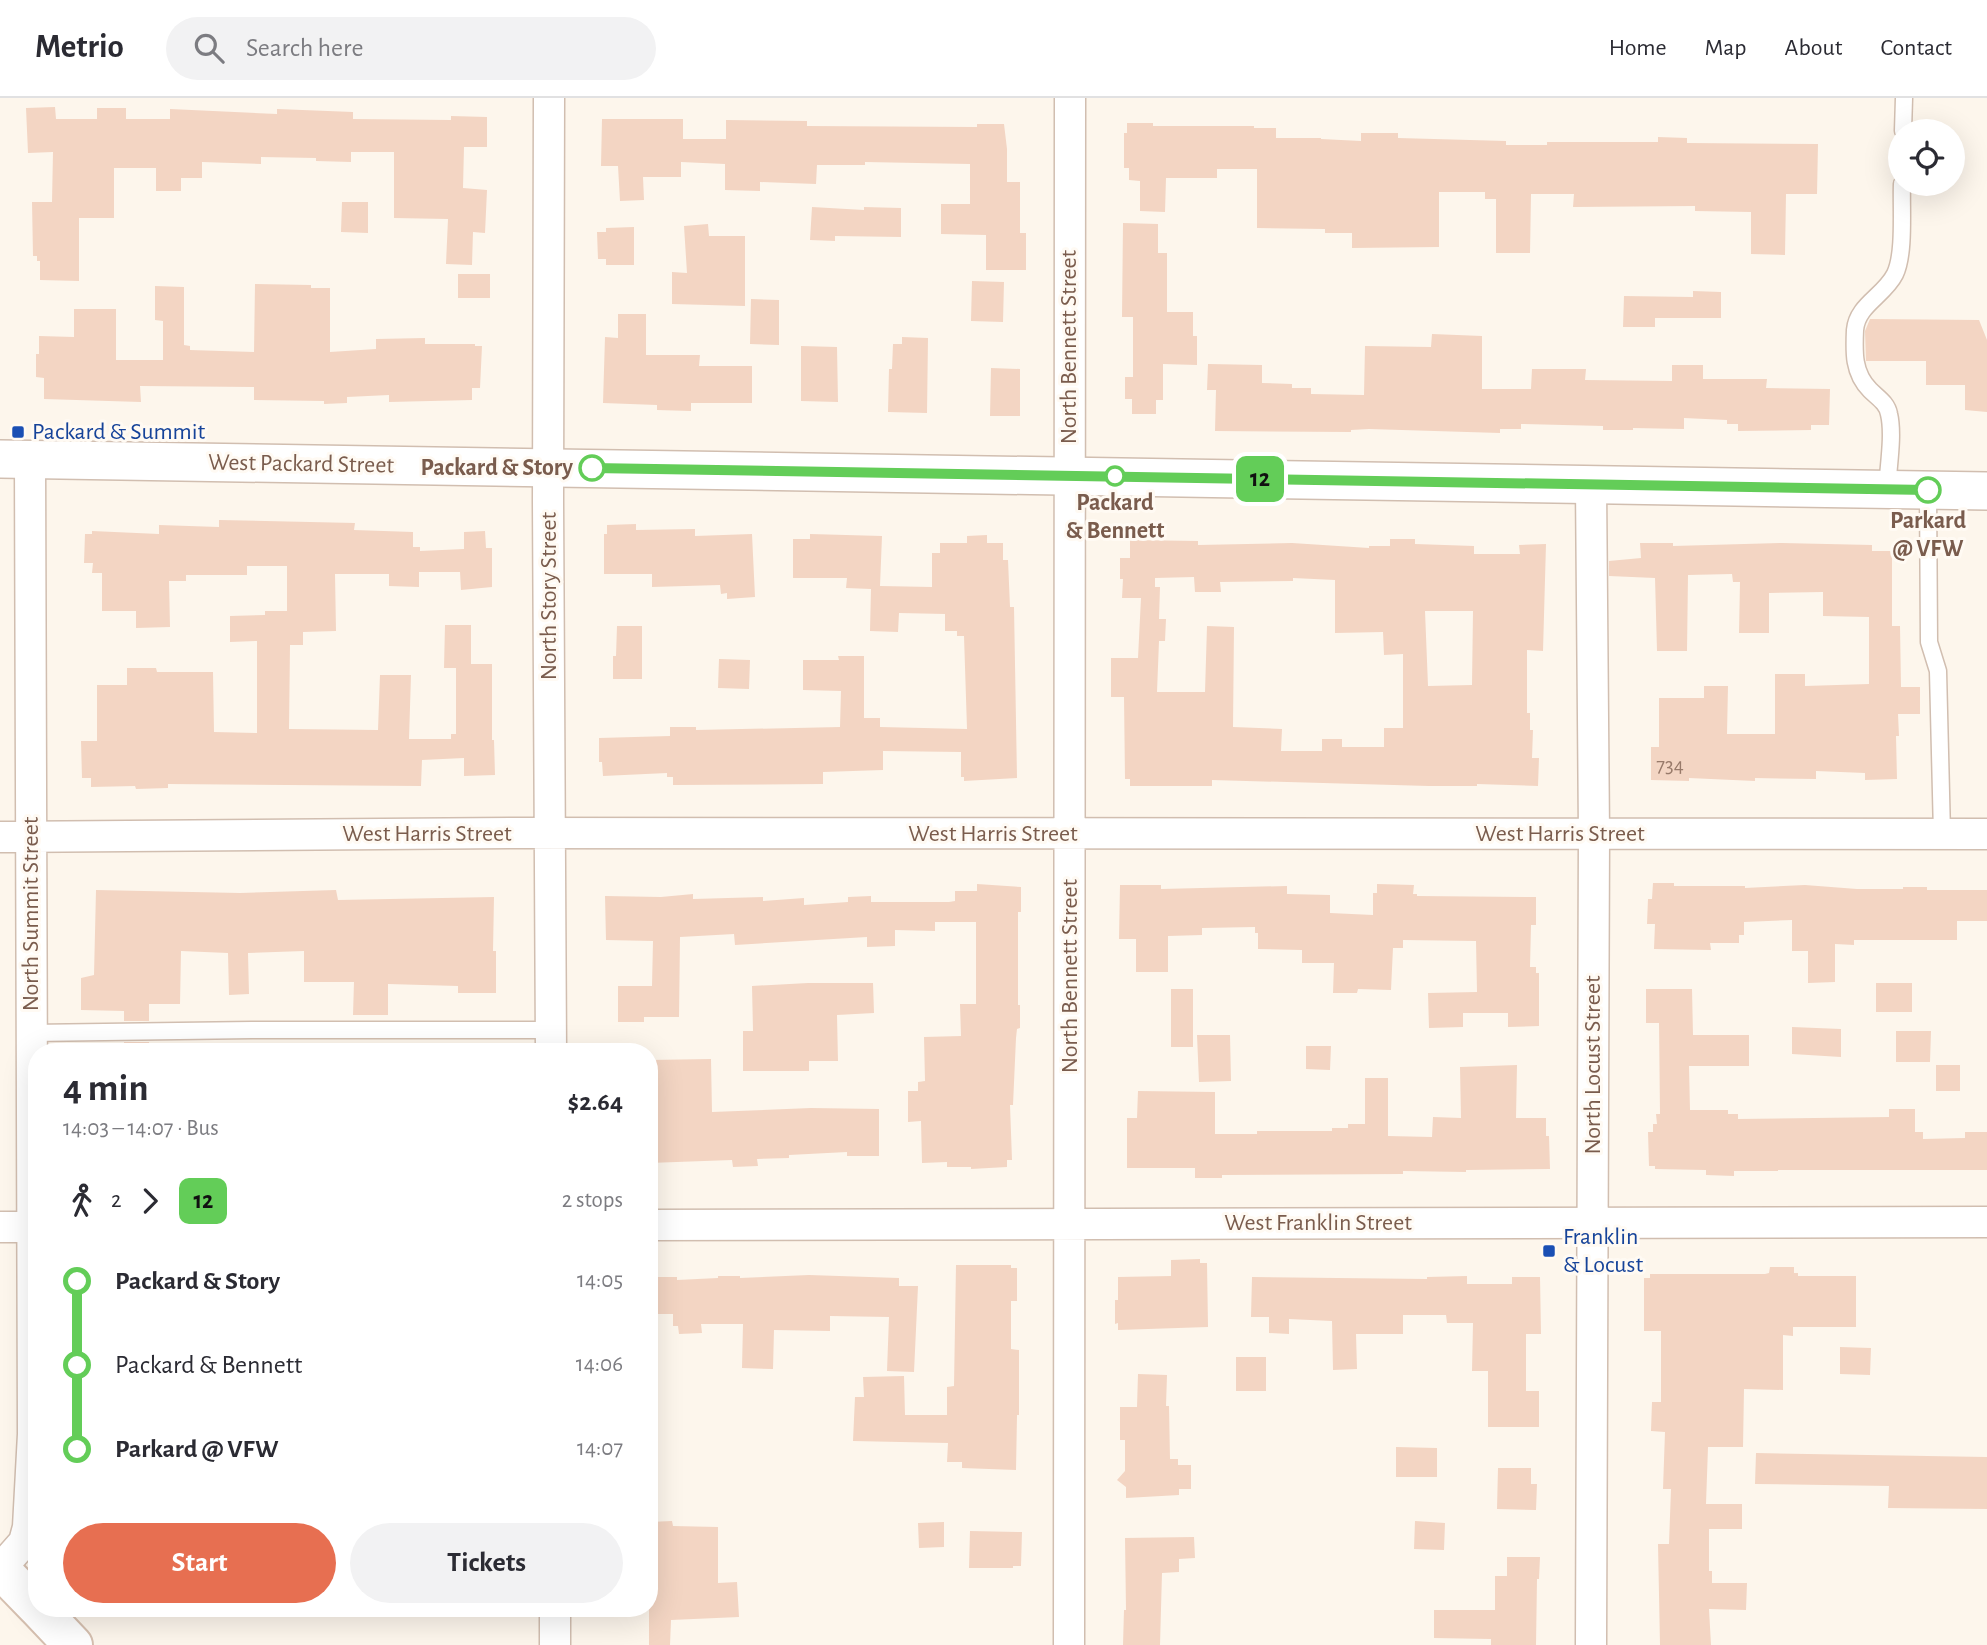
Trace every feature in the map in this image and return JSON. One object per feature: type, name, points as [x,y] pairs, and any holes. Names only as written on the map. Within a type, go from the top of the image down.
[{"type":"main road","points":[[0,1569],[28,1599]]},
{"type":"main road","points":[[46,1617],[73,1645]]},
{"type":"street","name":"North Story Street","points":[[549,98],[551,1041]]},
{"type":"street","name":"North Bennett Street","points":[[1069,1645],[1070,98]]},
{"type":"street","name":"West Packard Street","points":[[15,459],[1987,491]]},
{"type":"street","name":"North Summit Street","points":[[15,459],[31,837],[31,1043]]},
{"type":"street","name":"North Locust Street","points":[[1591,485],[1594,834],[1591,1645]]},
{"type":"street","name":"West Harris Street","points":[[0,837],[550,834],[1987,834]]},
{"type":"street","name":"West Franklin Street","points":[[658,1225],[1987,1222]]},
{"type":"street","points":[[0,1227],[28,1227]]},
{"type":"street","name":"North Summit Street","points":[[0,1569],[23,1542],[28,1527]]},
{"type":"street","points":[[555,1617],[555,1645]]},
{"type":"lane","points":[[1903,119],[1904,98]]},
{"type":"lane","points":[[1887,489],[1889,415],[1884,402],[1858,373],[1855,357],[1856,326],[1858,316],[1864,308],[1879,296],[1896,274],[1900,251],[1902,196]]},
{"type":"lane","points":[[1928,490],[1929,642],[1938,671],[1942,834]]},
{"type":"lane","points":[[31,1033],[551,1041]]},
{"type":"building","points":[[55,107],[56,119],[97,119],[97,108],[126,108],[126,119],[170,119],[170,109],[277,114],[277,109],[353,112],[353,119],[451,120],[451,116],[487,117],[487,147],[464,147],[463,188],[487,190],[485,233],[473,232],[472,265],[446,264],[448,219],[394,218],[394,152],[351,152],[351,162],[261,157],[261,164],[202,162],[202,178],[181,178],[181,191],[156,191],[156,168],[114,168],[114,218],[79,218],[79,281],[40,280],[40,261],[37,261],[37,256],[33,256],[32,202],[52,202],[53,152],[28,153],[26,108]]},
{"type":"building","points":[[602,119],[683,119],[683,139],[726,139],[726,120],[807,121],[807,126],[977,127],[977,124],[1004,124],[1007,182],[1020,182],[1020,233],[1026,233],[1026,270],[986,270],[986,235],[941,234],[941,204],[970,204],[970,164],[865,162],[865,165],[817,165],[816,184],[760,182],[760,191],[725,190],[725,164],[681,162],[681,177],[643,177],[644,200],[620,201],[618,166],[601,166]]},
{"type":"building","points":[[1127,123],[1153,123],[1153,126],[1254,126],[1276,128],[1276,138],[1361,141],[1361,133],[1398,133],[1398,138],[1506,141],[1506,145],[1547,145],[1547,142],[1658,142],[1658,137],[1687,138],[1687,143],[1818,144],[1817,194],[1786,194],[1785,255],[1751,254],[1751,212],[1695,211],[1695,206],[1573,207],[1574,194],[1531,194],[1530,253],[1496,253],[1496,199],[1485,199],[1485,192],[1439,192],[1439,247],[1352,248],[1352,233],[1325,233],[1325,229],[1257,228],[1257,169],[1217,169],[1217,178],[1166,178],[1165,212],[1140,211],[1140,181],[1129,180],[1129,168],[1124,168],[1124,133],[1127,133]]},
{"type":"building","points":[[342,202],[368,202],[368,233],[341,232]]},
{"type":"building","points":[[812,207],[864,210],[864,207],[901,208],[901,237],[835,236],[835,241],[810,240]]},
{"type":"building","points":[[1123,223],[1158,224],[1158,253],[1167,253],[1167,312],[1193,312],[1193,336],[1197,336],[1197,365],[1163,364],[1163,400],[1156,400],[1156,414],[1132,414],[1132,399],[1125,399],[1125,377],[1133,377],[1133,317],[1122,317]]},
{"type":"building","points":[[708,224],[709,236],[745,236],[745,306],[672,304],[672,272],[687,273],[684,226]]},
{"type":"building","points":[[634,227],[634,265],[606,265],[606,259],[598,259],[597,232],[606,232],[606,228]]},
{"type":"building","points":[[458,274],[490,274],[490,298],[458,298]]},
{"type":"building","points":[[972,281],[1004,282],[1003,322],[971,321]]},
{"type":"building","points":[[255,284],[330,288],[330,352],[376,349],[376,339],[425,338],[425,344],[482,346],[480,388],[472,388],[472,400],[389,402],[389,395],[347,397],[347,403],[324,404],[324,401],[254,400],[254,387],[140,386],[141,402],[44,399],[44,378],[36,377],[39,336],[74,337],[74,309],[116,309],[116,360],[163,360],[163,321],[155,320],[155,286],[184,287],[184,345],[190,346],[190,350],[254,352]]},
{"type":"building","points":[[1693,291],[1721,292],[1721,318],[1655,318],[1655,327],[1623,327],[1624,296],[1693,297]]},
{"type":"building","points":[[751,299],[779,300],[779,345],[750,344]]},
{"type":"building","points":[[618,314],[646,314],[646,355],[700,355],[699,366],[752,366],[752,403],[691,403],[691,411],[657,410],[657,405],[603,403],[605,337],[618,338]]},
{"type":"building","points":[[1870,319],[1979,320],[1987,340],[1987,412],[1965,410],[1965,385],[1926,385],[1926,361],[1866,361],[1865,331]]},
{"type":"building","points":[[1432,334],[1482,336],[1482,389],[1531,389],[1532,369],[1586,369],[1585,380],[1672,381],[1672,365],[1703,365],[1703,379],[1767,379],[1766,388],[1830,389],[1829,425],[1811,425],[1811,430],[1738,431],[1738,424],[1727,424],[1727,420],[1684,418],[1684,429],[1603,430],[1603,426],[1521,424],[1521,429],[1500,429],[1500,433],[1369,429],[1351,432],[1215,431],[1216,390],[1207,390],[1208,364],[1262,365],[1262,383],[1311,388],[1311,394],[1364,395],[1365,346],[1431,347]]},
{"type":"building","points":[[902,337],[928,338],[927,413],[888,412],[889,369],[892,369],[893,344],[902,344]]},
{"type":"building","points":[[801,346],[837,347],[838,402],[801,401]]},
{"type":"building","points":[[991,368],[1020,369],[1020,416],[990,416]]},
{"type":"building","points":[[219,520],[355,523],[354,530],[413,532],[413,547],[420,547],[420,551],[464,549],[464,532],[485,531],[486,548],[492,548],[492,587],[461,590],[460,572],[419,572],[419,587],[389,586],[389,574],[335,574],[336,631],[303,632],[303,645],[290,645],[289,729],[378,730],[380,675],[411,675],[409,739],[451,739],[451,734],[456,734],[456,668],[444,668],[445,625],[471,625],[471,664],[492,664],[495,775],[464,776],[464,758],[422,760],[421,786],[168,784],[168,788],[91,787],[91,778],[82,778],[81,741],[97,741],[97,685],[127,685],[127,668],[156,668],[157,672],[213,672],[214,732],[257,733],[257,641],[230,642],[230,616],[287,611],[287,566],[247,566],[247,575],[186,575],[186,581],[169,581],[170,627],[136,628],[136,611],[102,611],[102,573],[92,573],[93,563],[84,563],[85,534],[92,534],[92,531],[159,534],[159,525],[219,527]]},
{"type":"building","points":[[636,524],[636,530],[695,529],[695,536],[752,534],[755,597],[727,599],[727,593],[721,594],[720,585],[652,587],[652,574],[604,574],[604,534],[607,534],[607,525]]},
{"type":"building","points":[[810,534],[882,536],[880,586],[932,587],[932,553],[940,553],[940,543],[967,543],[967,536],[987,535],[987,543],[1003,543],[1003,560],[1008,560],[1010,607],[1014,607],[1017,778],[964,781],[964,777],[961,777],[961,752],[883,751],[883,770],[823,772],[823,784],[673,785],[673,777],[667,777],[667,773],[603,776],[602,762],[599,762],[599,738],[670,736],[670,727],[696,727],[696,730],[840,727],[841,691],[803,690],[803,660],[839,660],[838,656],[864,656],[864,718],[880,718],[880,727],[967,729],[964,636],[957,636],[957,631],[945,631],[945,614],[899,613],[898,632],[870,631],[871,589],[846,588],[847,578],[793,578],[793,539],[810,539]]},
{"type":"building","points":[[1390,539],[1415,539],[1415,544],[1474,546],[1474,554],[1520,554],[1519,545],[1546,544],[1543,651],[1527,650],[1527,713],[1530,713],[1530,730],[1533,730],[1532,758],[1539,758],[1538,786],[1212,780],[1212,786],[1130,786],[1130,779],[1125,779],[1124,697],[1111,697],[1111,658],[1138,658],[1141,598],[1122,598],[1123,579],[1120,579],[1120,558],[1130,558],[1130,540],[1198,541],[1198,545],[1292,543],[1369,548],[1390,546]],"holes":[[[1194,577],[1195,592],[1221,592],[1220,582],[1293,581],[1293,578],[1335,580],[1335,633],[1383,632],[1384,655],[1403,654],[1403,728],[1384,728],[1384,747],[1342,747],[1342,739],[1322,739],[1322,751],[1281,751],[1282,729],[1233,727],[1234,627],[1207,626],[1205,692],[1157,692],[1159,641],[1165,641],[1166,619],[1159,619],[1160,587],[1155,587],[1155,578]],[[1425,611],[1473,611],[1472,685],[1428,686]]]},
{"type":"building","points":[[1640,543],[1673,543],[1673,546],[1782,543],[1872,545],[1872,551],[1892,551],[1892,626],[1900,626],[1901,687],[1920,687],[1920,714],[1898,714],[1897,779],[1865,780],[1865,773],[1816,771],[1816,779],[1651,780],[1651,747],[1659,747],[1659,698],[1704,698],[1704,686],[1728,686],[1727,734],[1775,734],[1775,674],[1805,674],[1805,686],[1869,684],[1869,617],[1823,616],[1823,592],[1769,593],[1769,633],[1739,633],[1740,582],[1733,582],[1732,574],[1688,575],[1687,651],[1657,651],[1655,578],[1609,576],[1609,561],[1641,558]]},
{"type":"building","points":[[617,626],[642,626],[642,679],[613,679]]},
{"type":"building","points":[[719,659],[750,660],[749,689],[718,688]]},
{"type":"building","points":[[1653,883],[1745,888],[1805,885],[1857,889],[1927,887],[1927,890],[1987,890],[1987,921],[1957,921],[1957,940],[1854,940],[1854,945],[1835,944],[1835,982],[1808,983],[1808,951],[1792,951],[1792,920],[1744,922],[1744,935],[1739,935],[1739,943],[1710,943],[1711,950],[1654,949],[1655,924],[1647,924],[1648,899],[1652,899]]},
{"type":"building","points":[[977,884],[1021,887],[1021,912],[1018,912],[1020,1028],[1017,1029],[1016,1038],[1013,1105],[1010,1105],[1012,1160],[1007,1160],[1007,1167],[971,1169],[947,1167],[947,1162],[922,1163],[921,1121],[908,1122],[908,1091],[918,1091],[918,1082],[925,1081],[924,1037],[961,1036],[960,1004],[976,1004],[976,922],[935,922],[935,931],[895,930],[895,946],[867,947],[867,937],[735,945],[734,934],[680,937],[679,1017],[644,1017],[644,1022],[618,1022],[618,986],[652,986],[653,941],[606,940],[605,896],[661,897],[693,894],[693,899],[763,897],[763,901],[804,898],[804,905],[848,902],[848,897],[871,896],[871,902],[949,902],[955,901],[955,891],[977,891]]},
{"type":"building","points":[[1377,884],[1414,885],[1413,894],[1417,896],[1536,897],[1536,925],[1531,925],[1530,967],[1536,967],[1536,973],[1539,973],[1539,1026],[1508,1027],[1508,1013],[1463,1013],[1463,1027],[1429,1028],[1428,993],[1477,992],[1476,941],[1403,940],[1403,948],[1393,948],[1391,990],[1358,989],[1357,993],[1333,993],[1334,963],[1302,963],[1302,950],[1258,949],[1258,933],[1255,933],[1255,927],[1202,928],[1202,935],[1168,936],[1168,972],[1136,972],[1136,939],[1119,939],[1120,885],[1161,885],[1161,889],[1287,886],[1287,894],[1330,895],[1330,913],[1373,915],[1373,893],[1377,893]]},
{"type":"building","points":[[96,890],[240,893],[336,890],[338,900],[494,897],[493,951],[496,951],[496,993],[458,993],[458,986],[388,984],[388,1015],[353,1015],[354,982],[304,982],[304,951],[248,953],[249,994],[229,995],[228,953],[181,951],[180,1004],[149,1004],[149,1021],[124,1021],[124,1011],[81,1010],[81,978],[94,975]]},
{"type":"building","points":[[873,983],[874,1013],[837,1015],[838,1061],[809,1061],[809,1071],[743,1071],[743,1031],[753,1031],[752,986]]},
{"type":"building","points":[[1876,983],[1912,983],[1912,1012],[1876,1012]]},
{"type":"building","points":[[1171,989],[1193,989],[1193,1047],[1171,1047]]},
{"type":"building","points":[[1646,989],[1692,989],[1693,1035],[1749,1035],[1749,1066],[1689,1066],[1690,1110],[1728,1110],[1728,1114],[1738,1114],[1738,1119],[1889,1117],[1889,1109],[1915,1109],[1915,1132],[1923,1132],[1923,1139],[1965,1138],[1965,1132],[1987,1132],[1987,1170],[1734,1171],[1734,1176],[1706,1175],[1706,1170],[1655,1169],[1655,1166],[1649,1166],[1648,1132],[1653,1132],[1653,1124],[1657,1124],[1656,1114],[1660,1114],[1659,1023],[1646,1023]]},
{"type":"building","points":[[1792,1027],[1841,1029],[1841,1057],[1792,1054]]},
{"type":"building","points":[[1896,1031],[1931,1031],[1930,1062],[1896,1062]]},
{"type":"building","points":[[1197,1035],[1230,1035],[1231,1081],[1199,1082]]},
{"type":"building","points":[[1306,1046],[1331,1046],[1330,1070],[1306,1069]]},
{"type":"building","points":[[711,1059],[712,1112],[811,1108],[879,1109],[879,1156],[847,1156],[847,1152],[789,1155],[789,1158],[757,1159],[758,1166],[733,1167],[732,1160],[658,1163],[658,1060]]},
{"type":"building","points":[[1517,1065],[1516,1118],[1546,1118],[1550,1169],[1403,1171],[1403,1174],[1222,1175],[1222,1178],[1195,1178],[1195,1168],[1127,1168],[1127,1118],[1137,1118],[1138,1091],[1215,1092],[1215,1134],[1332,1131],[1332,1128],[1348,1128],[1348,1124],[1365,1124],[1365,1078],[1388,1078],[1388,1136],[1432,1137],[1433,1117],[1461,1118],[1460,1067]]},
{"type":"building","points":[[1936,1065],[1960,1065],[1960,1091],[1936,1091]]},
{"type":"building","points":[[1200,1259],[1200,1263],[1207,1263],[1208,1327],[1118,1330],[1118,1323],[1115,1324],[1115,1300],[1118,1300],[1118,1277],[1171,1276],[1171,1260]]},
{"type":"building","points":[[956,1265],[1011,1265],[1011,1268],[1017,1268],[1017,1301],[1011,1301],[1011,1349],[1019,1350],[1016,1470],[962,1468],[962,1462],[947,1462],[948,1443],[853,1441],[855,1397],[864,1397],[863,1377],[904,1376],[905,1415],[947,1415],[947,1387],[954,1386]]},
{"type":"building","points":[[1770,1267],[1794,1267],[1794,1273],[1798,1273],[1798,1276],[1856,1276],[1856,1327],[1793,1327],[1793,1336],[1783,1335],[1783,1390],[1744,1389],[1743,1447],[1708,1447],[1706,1504],[1742,1504],[1742,1529],[1709,1529],[1709,1571],[1712,1571],[1712,1583],[1747,1583],[1746,1610],[1709,1609],[1711,1645],[1660,1645],[1658,1544],[1669,1544],[1671,1489],[1663,1489],[1665,1432],[1651,1431],[1652,1402],[1661,1402],[1661,1331],[1644,1331],[1644,1278],[1650,1278],[1650,1274],[1765,1274],[1769,1273]]},
{"type":"building","points":[[809,1275],[899,1278],[899,1286],[918,1286],[914,1372],[887,1371],[889,1317],[830,1316],[830,1331],[774,1330],[773,1369],[742,1368],[743,1324],[701,1324],[702,1333],[679,1334],[678,1326],[673,1326],[673,1314],[658,1314],[658,1277],[677,1277],[677,1280],[718,1276],[740,1278]]},
{"type":"building","points":[[1467,1276],[1467,1284],[1512,1284],[1512,1277],[1540,1277],[1541,1334],[1526,1334],[1526,1391],[1539,1391],[1539,1427],[1488,1427],[1488,1371],[1472,1371],[1473,1323],[1447,1323],[1446,1315],[1403,1315],[1403,1334],[1356,1334],[1357,1369],[1333,1370],[1332,1321],[1289,1319],[1289,1334],[1269,1333],[1269,1317],[1251,1317],[1252,1277],[1427,1279]]},
{"type":"building","points":[[1840,1347],[1871,1348],[1870,1375],[1840,1374]]},
{"type":"building","points":[[1236,1357],[1266,1357],[1266,1391],[1236,1391]]},
{"type":"building","points":[[1138,1374],[1167,1375],[1166,1406],[1169,1406],[1170,1459],[1178,1459],[1178,1465],[1191,1465],[1191,1489],[1179,1489],[1179,1495],[1126,1498],[1126,1487],[1117,1480],[1125,1471],[1125,1440],[1120,1440],[1120,1407],[1137,1407]]},
{"type":"building","points":[[1396,1447],[1437,1448],[1437,1477],[1396,1477]]},
{"type":"building","points":[[1756,1453],[1987,1457],[1987,1509],[1888,1508],[1889,1486],[1755,1484]]},
{"type":"building","points":[[1498,1468],[1531,1468],[1531,1484],[1537,1484],[1536,1510],[1497,1509]]},
{"type":"building","points":[[672,1521],[673,1526],[718,1527],[718,1583],[737,1582],[739,1617],[671,1620],[670,1645],[649,1645],[649,1617],[658,1617],[658,1522]]},
{"type":"building","points":[[1415,1521],[1445,1523],[1444,1550],[1414,1549]]},
{"type":"building","points":[[944,1522],[944,1547],[919,1548],[918,1523]]},
{"type":"building","points":[[970,1531],[1022,1532],[1021,1566],[969,1568]]},
{"type":"building","points":[[1194,1537],[1195,1558],[1179,1559],[1179,1572],[1162,1573],[1160,1645],[1123,1645],[1126,1610],[1125,1538]]},
{"type":"building","points":[[1507,1557],[1540,1557],[1536,1645],[1491,1645],[1491,1639],[1434,1638],[1434,1610],[1495,1610],[1495,1576],[1507,1576]]},
{"type":"bus line","name":"12","points":[[592,468],[1928,490]]},
{"type":"place","name":"Packard & Summit","points":[[18,432]]},
{"type":"place","name":"Packard & Story","points":[[592,468]]},
{"type":"place","name":"Packard & Bennett","points":[[1115,476]]},
{"type":"place","name":"Parkard @ VFW","points":[[1928,490]]},
{"type":"place","name":"Franklin & Locust","points":[[1549,1251]]}]
